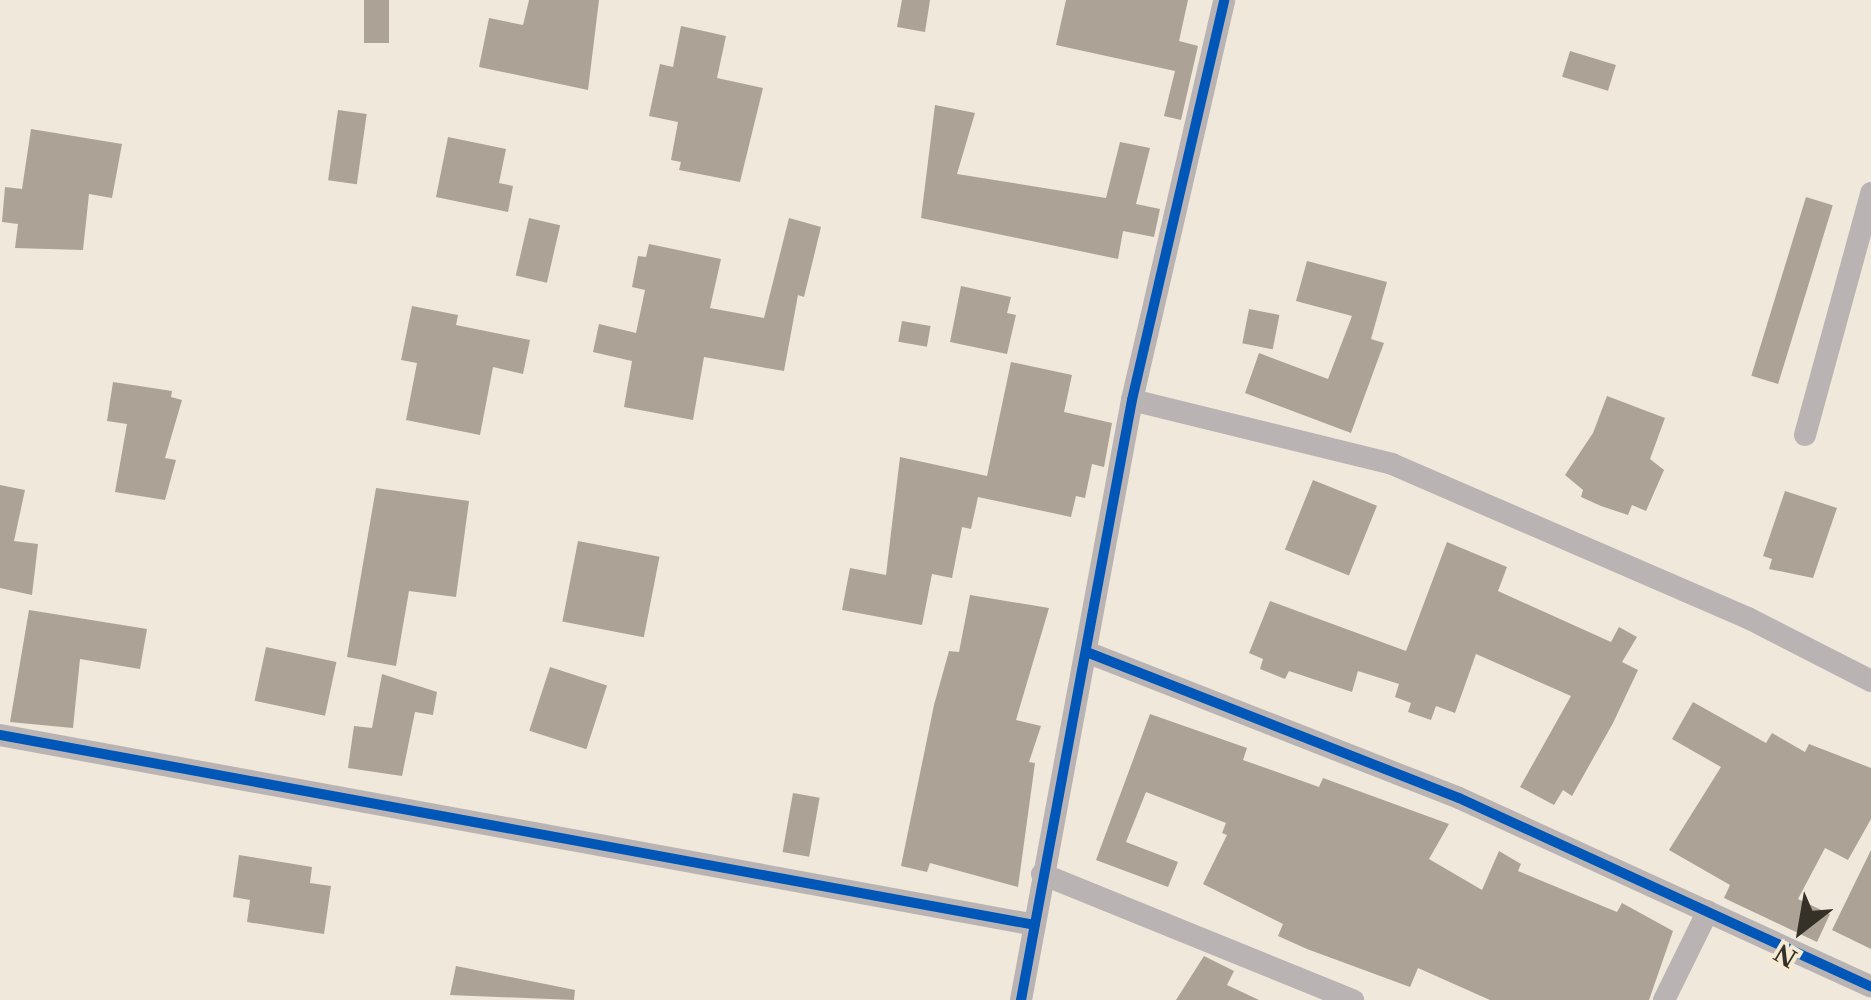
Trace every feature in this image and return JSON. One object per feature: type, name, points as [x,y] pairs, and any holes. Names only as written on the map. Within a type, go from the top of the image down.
[{"type":"street","points":[[1021,1000],[1042,874],[1089,653],[1132,400],[1224,0]]},
{"type":"street","points":[[1805,435],[1871,193]]},
{"type":"street","points":[[1132,400],[1392,464],[1748,618],[1871,681]]},
{"type":"street","points":[[1089,653],[1458,798],[1871,986]]},
{"type":"street","points":[[0,735],[1035,925]]},
{"type":"street","points":[[1042,874],[1353,1000]]},
{"type":"street","points":[[1664,1000],[1708,911]]},
{"type":"building","points":[[364,0],[389,0],[389,43],[364,43]]},
{"type":"building","points":[[529,0],[599,0],[588,90],[479,67],[489,18],[523,25]]},
{"type":"building","points":[[902,0],[930,0],[925,32],[897,27]]},
{"type":"building","points":[[1066,0],[1188,0],[1179,41],[1198,46],[1181,120],[1164,116],[1175,71],[1056,45]]},
{"type":"building","points":[[681,26],[726,36],[717,78],[763,88],[740,182],[679,170],[681,162],[671,160],[678,122],[649,116],[660,64],[673,67]]},
{"type":"building","points":[[1570,51],[1616,65],[1608,91],[1562,77]]},
{"type":"building","points":[[935,105],[975,113],[957,174],[1106,198],[1120,142],[1150,148],[1136,204],[1160,209],[1154,237],[1123,231],[1118,259],[921,218]]},
{"type":"building","points":[[338,110],[367,114],[357,184],[328,180]]},
{"type":"building","points":[[31,129],[122,144],[112,198],[89,194],[83,250],[15,248],[18,224],[2,222],[5,187],[22,189]]},
{"type":"building","points":[[448,137],[506,149],[499,183],[513,186],[508,212],[436,197]]},
{"type":"building","points":[[1806,197],[1833,205],[1778,384],[1751,376]]},
{"type":"building","points":[[529,218],[560,225],[547,283],[516,275]]},
{"type":"building","points":[[789,218],[821,227],[804,297],[798,295],[784,371],[704,357],[693,420],[624,407],[632,361],[593,352],[599,324],[636,333],[645,290],[632,287],[638,256],[646,257],[649,244],[721,259],[710,308],[764,318]]},
{"type":"building","points":[[1307,261],[1387,282],[1371,339],[1384,343],[1351,433],[1245,393],[1259,353],[1328,379],[1352,316],[1296,301]]},
{"type":"building","points":[[961,286],[1011,297],[1007,313],[1016,315],[1007,354],[950,342]]},
{"type":"building","points":[[412,306],[458,315],[456,325],[530,340],[523,374],[493,367],[480,435],[406,420],[417,363],[401,360]]},
{"type":"building","points":[[1249,309],[1279,315],[1273,349],[1242,343]]},
{"type":"building","points":[[902,321],[931,326],[927,347],[898,342]]},
{"type":"building","points":[[1011,362],[1072,375],[1064,412],[1112,423],[1104,467],[1092,464],[1085,498],[1076,496],[1071,517],[978,497],[971,529],[962,527],[952,578],[932,574],[922,625],[842,610],[850,568],[886,575],[900,457],[987,476]]},
{"type":"building","points":[[113,382],[172,391],[171,397],[182,400],[165,458],[176,460],[165,500],[115,492],[127,424],[107,421]]},
{"type":"building","points":[[1607,396],[1665,418],[1650,459],[1664,470],[1646,511],[1632,505],[1628,515],[1601,506],[1581,497],[1583,490],[1565,475],[1593,433]]},
{"type":"building","points":[[1313,480],[1377,506],[1349,575],[1285,550]]},
{"type":"building","points":[[0,485],[25,490],[14,541],[38,544],[32,595],[0,588]]},
{"type":"building","points":[[376,488],[469,501],[456,597],[409,591],[396,666],[347,657]]},
{"type":"building","points":[[1785,491],[1837,508],[1813,578],[1769,569],[1772,559],[1763,556]]},
{"type":"building","points":[[578,541],[659,557],[644,637],[562,621]]},
{"type":"building","points":[[1447,542],[1507,567],[1498,591],[1611,642],[1619,627],[1637,637],[1622,662],[1638,670],[1613,723],[1572,796],[1563,790],[1554,805],[1520,787],[1571,696],[1476,654],[1455,713],[1436,706],[1431,720],[1408,712],[1411,703],[1395,697],[1399,684],[1358,671],[1352,692],[1289,671],[1285,679],[1260,669],[1263,659],[1249,653],[1270,601],[1406,651]]},
{"type":"building","points":[[970,595],[1049,608],[1016,720],[1041,726],[1029,762],[1035,763],[1018,887],[930,863],[927,872],[901,866],[934,705],[949,651],[959,652]]},
{"type":"building","points":[[29,610],[147,629],[140,669],[80,659],[73,728],[10,722]]},
{"type":"building","points":[[266,647],[336,662],[325,716],[255,701]]},
{"type":"building","points":[[550,667],[607,686],[586,749],[529,731]]},
{"type":"building","points":[[382,674],[437,692],[433,715],[415,712],[402,776],[348,768],[354,726],[372,728]]},
{"type":"building","points":[[1693,702],[1766,743],[1772,733],[1805,752],[1809,744],[1871,768],[1871,819],[1848,860],[1825,848],[1798,899],[1830,914],[1817,942],[1724,898],[1730,885],[1669,850],[1721,767],[1672,739]]},
{"type":"building","points":[[1150,714],[1247,748],[1243,760],[1319,787],[1323,778],[1449,824],[1429,859],[1482,890],[1499,851],[1521,864],[1518,871],[1617,912],[1622,903],[1673,931],[1649,1000],[1490,1000],[1418,968],[1410,987],[1307,949],[1278,936],[1283,924],[1203,884],[1227,835],[1222,833],[1226,823],[1146,792],[1126,842],[1178,862],[1168,887],[1096,860]]},
{"type":"building","points":[[793,793],[820,798],[809,857],[783,852]]},
{"type":"building","points":[[1871,850],[1871,949],[1832,930]]},
{"type":"building","points":[[239,855],[312,867],[310,883],[331,886],[324,934],[247,922],[250,900],[233,897]]},
{"type":"building","points":[[1204,956],[1234,971],[1227,985],[1259,1000],[1176,1000]]},
{"type":"building","points":[[456,966],[575,990],[574,1000],[450,995]]},
{"type":"cycle path","points":[[1021,1000],[1132,400],[1224,0]]},
{"type":"cycle path","points":[[1089,653],[1459,798],[1871,987]]},
{"type":"cycle path","points":[[0,735],[1035,925]]}]
